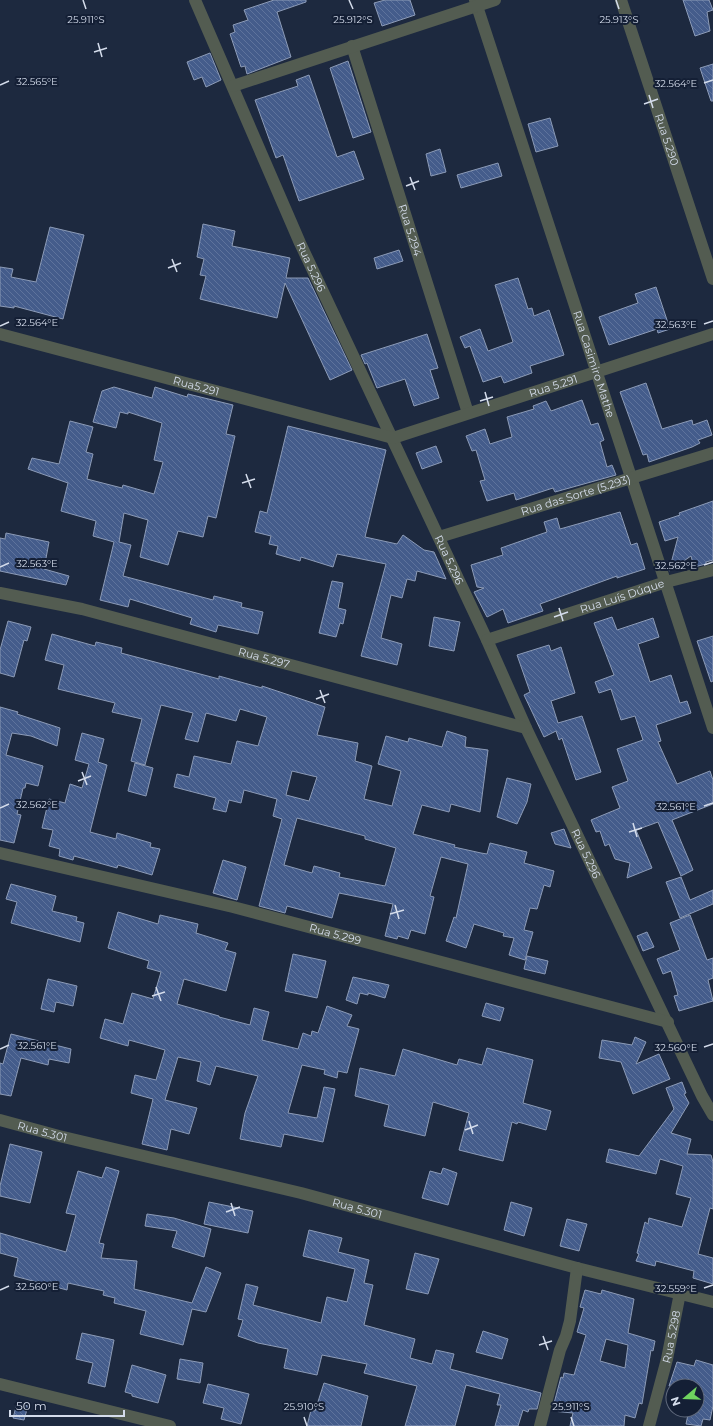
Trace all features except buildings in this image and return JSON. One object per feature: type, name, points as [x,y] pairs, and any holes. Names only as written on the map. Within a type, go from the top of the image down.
[{"type":"street","name":"Rua 5.296","points":[[195,0],[300,243],[439,536],[526,728],[668,1022],[702,1096],[713,1115]]},
{"type":"street","points":[[233,86],[476,3],[495,0]]},
{"type":"street","name":"Rua 5.290","points":[[621,0],[713,279]]},
{"type":"street","name":"Rua Casimiro Mathe","points":[[476,3],[713,728]]},
{"type":"street","name":"Rua 5.294","points":[[352,46],[468,413]]},
{"type":"street","name":"Rua5.291","points":[[0,334],[392,438]]},
{"type":"street","name":"Rua 5.291","points":[[392,438],[713,334]]},
{"type":"street","name":"Rua das Sorte (5.293)","points":[[439,536],[632,479],[713,453]]},
{"type":"street","name":"Rua Luís Dúque","points":[[487,640],[666,582],[713,570]]},
{"type":"street","name":"Rua 5.297","points":[[0,593],[82,609],[526,728]]},
{"type":"street","name":"Rua 5.299","points":[[0,853],[233,907],[668,1022]]},
{"type":"street","name":"Rua 5.301","points":[[0,1120],[59,1136],[301,1193],[577,1268],[713,1302]]},
{"type":"street","points":[[540,1426],[560,1350],[566,1336],[577,1268]]},
{"type":"street","name":"Rua 5.298","points":[[649,1426],[667,1359],[680,1293]]},
{"type":"street","points":[[0,1384],[170,1426]]}]
